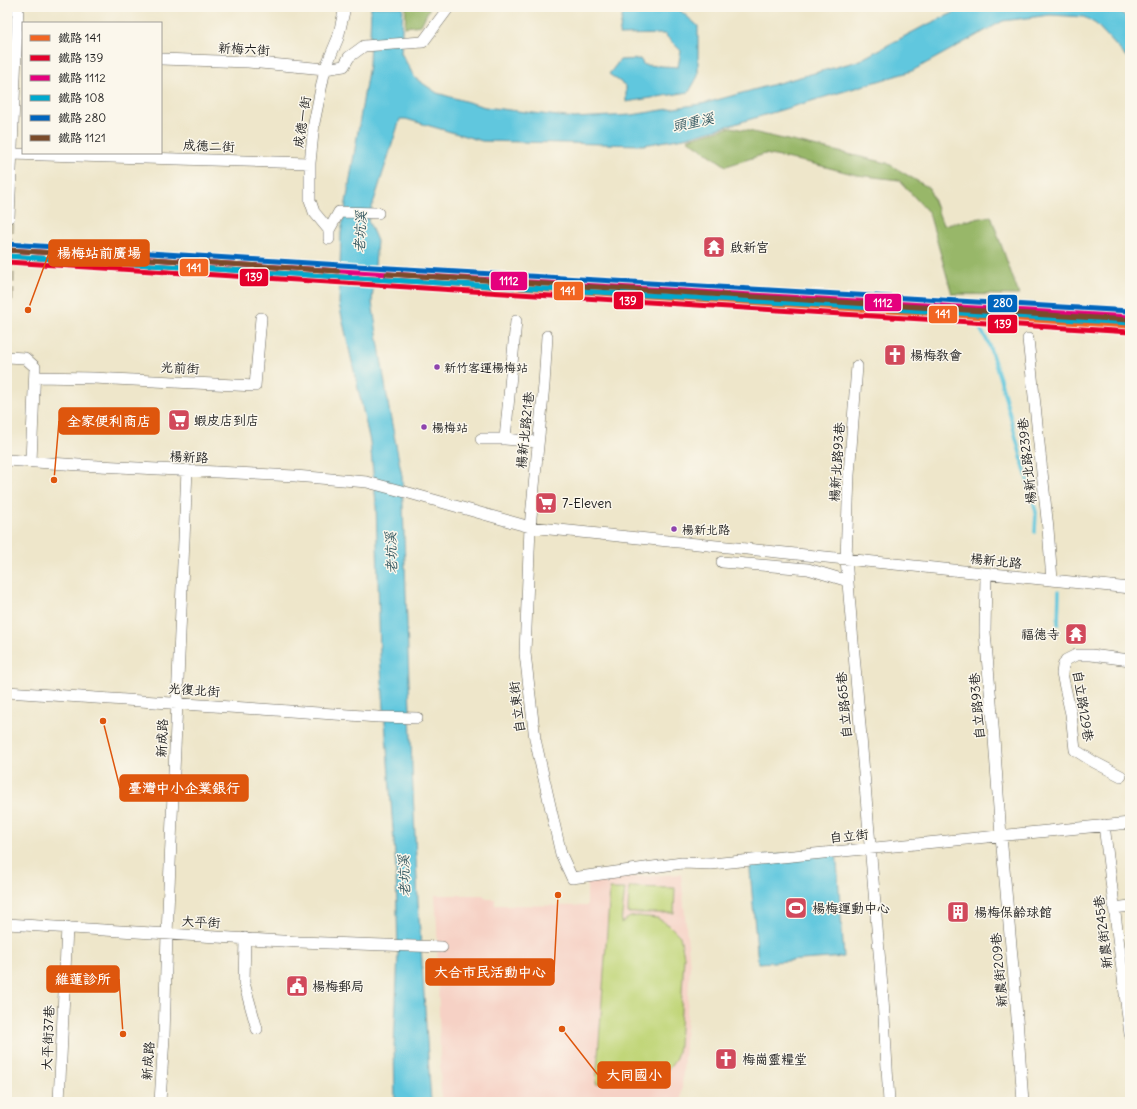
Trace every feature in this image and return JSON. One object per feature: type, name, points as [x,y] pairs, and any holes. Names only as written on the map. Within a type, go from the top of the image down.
[{"type":"street","points":[[9,217],[18,7]]},
{"type":"street","name":"成德一街","points":[[346,7],[338,38],[325,69],[314,123],[310,163],[310,200],[314,212],[329,235],[339,212],[378,213]]},
{"type":"street","name":"新梅六街","points":[[162,59],[248,62],[325,69],[344,66],[349,57],[364,46],[423,42],[448,7]]},
{"type":"street","name":"成德二街","points":[[11,154],[310,163]]},
{"type":"street","name":"光前街","points":[[35,377],[101,378],[256,386],[261,318]]},
{"type":"street","points":[[505,439],[516,321]]},
{"type":"street","name":"楊新北路21巷","points":[[530,527],[544,385],[547,336]]},
{"type":"street","name":"楊新北路239巷","points":[[1028,339],[1052,580]]},
{"type":"street","points":[[7,357],[25,358],[35,367],[31,461]]},
{"type":"street","name":"楊新北路93巷","points":[[846,560],[849,475],[857,366]]},
{"type":"street","points":[[481,439],[505,439],[538,442]]},
{"type":"street","name":"楊新路","points":[[7,460],[295,476],[370,483],[409,493]]},
{"type":"street","name":"新成路","points":[[160,1102],[164,1037],[187,470]]},
{"type":"street","name":"楊新北路","points":[[409,493],[530,527],[1130,588]]},
{"type":"street","name":"自立東街","points":[[530,527],[525,653],[535,739],[561,854],[572,878]]},
{"type":"street","name":"自立路65巷","points":[[846,560],[883,999],[889,1102]]},
{"type":"street","points":[[722,562],[808,569],[848,581]]},
{"type":"street","name":"自立路93巷","points":[[986,574],[985,632],[1001,836]]},
{"type":"street","name":"自立路129巷","points":[[1121,776],[1075,750],[1072,714],[1062,674],[1063,666],[1066,660],[1076,655],[1130,660]]},
{"type":"street","name":"光復北街","points":[[7,692],[378,717],[414,718]]},
{"type":"street","name":"自立街","points":[[572,878],[682,863],[711,864],[1130,823]]},
{"type":"street","name":"新農街245巷","points":[[1104,826],[1128,1004],[1130,1034]]},
{"type":"street","name":"新農街209巷","points":[[1001,836],[1015,990],[1023,1102]]},
{"type":"street","points":[[1114,908],[1130,906]]},
{"type":"street","name":"大平街","points":[[7,924],[393,946],[442,947]]},
{"type":"street","name":"大平街37巷","points":[[59,1102],[67,927]]},
{"type":"street","points":[[245,938],[244,983],[257,1029]]},
{"type":"shaded area","points":[[681,874],[690,967],[681,1102],[441,1102],[435,895],[483,895],[487,899],[495,899],[495,905],[587,906],[587,880]]},
{"type":"green space","points":[[406,7],[430,7],[421,25],[405,27]]},
{"type":"green space","points":[[731,127],[887,163],[929,188],[943,225],[991,216],[1019,295],[952,294],[929,213],[899,180],[857,175],[810,163],[765,154],[726,166],[687,139]]},
{"type":"green space","points":[[629,887],[675,888],[674,913],[628,913]]},
{"type":"green space","points":[[610,889],[625,889],[621,923],[630,917],[638,916],[657,918],[669,925],[680,936],[684,956],[679,1045],[676,1058],[672,1064],[664,1073],[658,1076],[645,1080],[631,1081],[622,1077],[611,1068],[610,1084],[596,1084]]},
{"type":"water","points":[[371,7],[403,7],[401,53],[415,78],[437,93],[485,107],[574,118],[632,115],[706,103],[858,61],[924,26],[967,7],[1116,7],[1130,21],[1130,61],[1096,24],[1084,17],[1050,15],[1003,21],[912,71],[684,138],[643,145],[482,141],[406,119],[400,119],[368,220],[377,241],[372,302],[389,409],[402,476],[418,902],[431,1102],[395,1102],[394,1046],[398,955],[396,869],[380,655],[376,503],[370,442],[339,304],[341,233],[369,65]]},
{"type":"water","points":[[624,7],[676,7],[698,26],[698,76],[689,92],[626,102],[626,86],[609,74],[620,60],[640,59],[644,65],[678,67],[681,51],[664,34],[619,35]]},
{"type":"water","name":"楊梅運動中心","points":[[836,849],[844,957],[758,963],[749,858]]},
{"type":"waterway","points":[[975,320],[988,342],[1001,382],[1036,512],[1035,532]]},
{"type":"waterway","points":[[1058,624],[1059,591]]},
{"type":"tunnel","points":[[7,299],[9,217]]},
{"type":"rail line","name":"280","points":[[7,244],[389,268],[1130,311]]},
{"type":"rail line","name":"1112","points":[[7,250],[389,274],[1130,317]]},
{"type":"rail line","name":"1121","points":[[7,250],[338,271]]},
{"type":"rail line","name":"141","points":[[7,256],[1130,326]]},
{"type":"rail line","name":"108","points":[[7,256],[389,280],[1130,323]]},
{"type":"rail line","name":"139","points":[[7,262],[1130,332]]},
{"type":"rail line","name":"1121","points":[[387,274],[1130,320]]},
{"type":"place","name":"啟新宮","points":[[714,247]]},
{"type":"place","name":"楊梅站前廣場","points":[[28,310]]},
{"type":"place","name":"楊梅教會","points":[[895,355]]},
{"type":"place","name":"新竹客運楊梅站","points":[[437,367]]},
{"type":"place","name":"蝦皮店到店","points":[[179,420]]},
{"type":"place","name":"楊梅站","points":[[424,427]]},
{"type":"place","name":"全家便利商店","points":[[54,480]]},
{"type":"place","name":"7-Eleven","points":[[546,503]]},
{"type":"place","name":"楊新北路","points":[[674,529]]},
{"type":"place","name":"福德寺","points":[[1076,634]]},
{"type":"place","name":"臺灣中小企業銀行","points":[[103,721]]},
{"type":"place","name":"大合市民活動中心","points":[[558,895]]},
{"type":"place","name":"楊梅運動中心","points":[[796,908]]},
{"type":"place","name":"楊梅保齡球館","points":[[958,912]]},
{"type":"place","name":"楊梅郵局","points":[[297,986]]},
{"type":"place","name":"大同國小","points":[[562,1029]]},
{"type":"place","name":"維蓮診所","points":[[123,1034]]},
{"type":"place","name":"梅崗靈糧堂","points":[[726,1059]]},
{"type":"water label","name":"頭重溪","points":[[693,122]]},
{"type":"water label","name":"老坑溪","points":[[360,232]]},
{"type":"water label","name":"老坑溪","points":[[391,553]]},
{"type":"water label","name":"老坑溪","points":[[404,876]]}]
